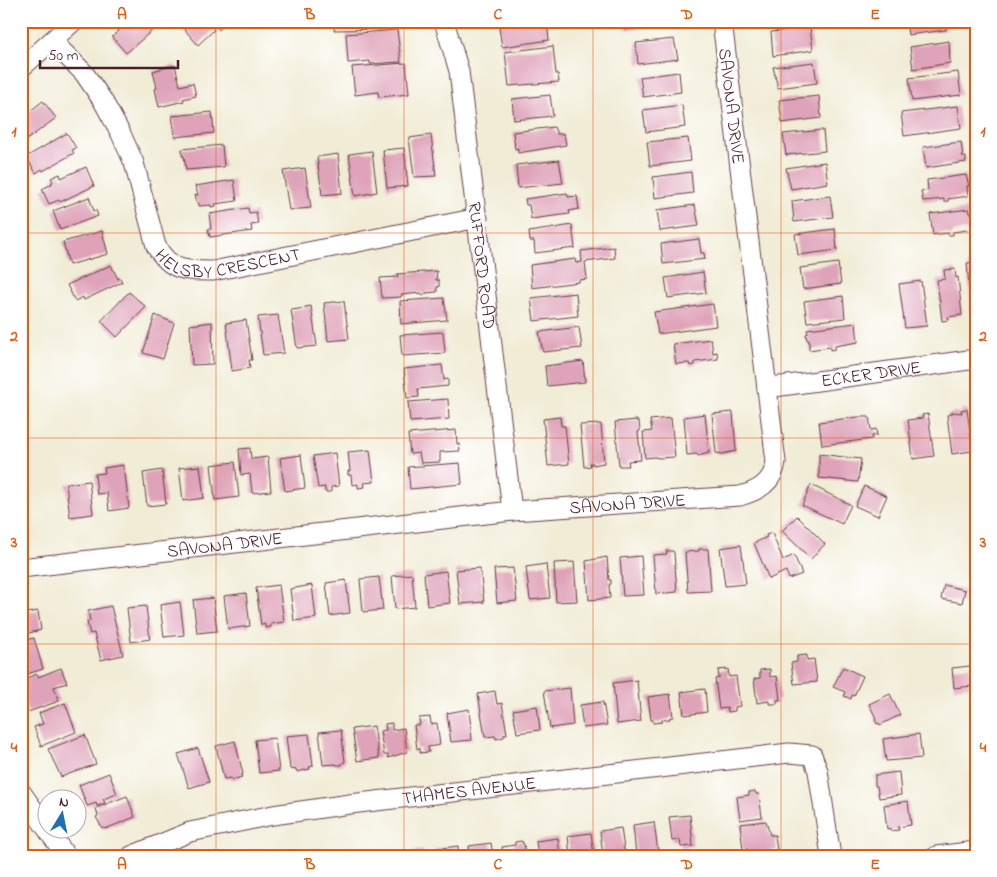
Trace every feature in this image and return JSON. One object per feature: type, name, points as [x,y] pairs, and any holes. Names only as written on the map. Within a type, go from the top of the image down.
[{"type":"street","points":[[21,68],[74,21]]},
{"type":"street","name":"RUFFORD ROAD","points":[[444,21],[459,71],[512,511]]},
{"type":"street","name":"SAVONA DRIVE","points":[[21,568],[512,511],[740,496],[758,491],[768,481],[775,469],[776,462],[722,21]]},
{"type":"street","name":"HELSBY CRESCENT","points":[[52,41],[84,73],[121,134],[134,163],[156,246],[162,256],[174,267],[184,271],[213,271],[478,218]]},
{"type":"street","name":"ECKER DRIVE","points":[[767,388],[976,359]]},
{"type":"street","name":"THAMES AVENUE","points":[[131,856],[190,832],[273,815],[350,804],[790,753],[812,754],[818,771],[831,856]]},
{"type":"street","points":[[21,792],[66,856]]},
{"type":"street","points":[[936,856],[976,851]]},
{"type":"building","points":[[122,21],[146,21],[154,29],[126,53],[112,37],[119,31],[116,26]]},
{"type":"building","points":[[177,21],[206,21],[214,30],[198,45]]},
{"type":"building","points":[[212,21],[228,21],[219,30]]},
{"type":"building","points":[[334,21],[385,21],[385,29],[334,30]]},
{"type":"building","points":[[498,21],[521,21],[521,23],[522,21],[547,21],[549,40],[502,47]]},
{"type":"building","points":[[624,21],[672,21],[672,25],[625,30]]},
{"type":"building","points":[[906,21],[947,21],[947,25],[946,30],[908,35]]},
{"type":"building","points":[[810,27],[813,50],[773,56],[771,32]]},
{"type":"building","points":[[397,30],[401,62],[370,64],[370,61],[348,63],[346,34]]},
{"type":"building","points":[[674,39],[678,59],[638,64],[636,43]]},
{"type":"building","points":[[949,41],[950,63],[913,69],[910,47]]},
{"type":"building","points":[[553,46],[556,74],[558,74],[559,82],[509,86],[505,52]]},
{"type":"building","points":[[814,62],[817,83],[778,88],[773,67]]},
{"type":"building","points":[[406,63],[409,94],[379,97],[378,92],[355,95],[352,67]]},
{"type":"building","points":[[175,65],[180,86],[193,83],[196,96],[159,107],[153,71]]},
{"type":"building","points":[[679,72],[681,92],[643,97],[640,77]]},
{"type":"building","points":[[958,72],[961,95],[912,101],[909,78]]},
{"type":"building","points":[[550,95],[553,116],[514,120],[512,99]]},
{"type":"building","points":[[819,96],[821,118],[782,123],[779,100]]},
{"type":"building","points":[[43,101],[56,118],[21,144],[21,113],[24,111],[26,114]]},
{"type":"building","points":[[682,105],[685,127],[646,132],[643,110]]},
{"type":"building","points":[[958,106],[961,128],[904,136],[901,113]]},
{"type":"building","points":[[212,112],[214,133],[175,137],[172,116]]},
{"type":"building","points":[[554,127],[557,134],[564,134],[566,145],[518,153],[518,148],[515,149],[513,132]]},
{"type":"building","points":[[823,130],[825,151],[786,155],[783,134]]},
{"type":"building","points":[[67,133],[76,148],[72,150],[74,153],[36,173],[26,157]]},
{"type":"building","points":[[431,135],[436,176],[414,177],[409,138]]},
{"type":"building","points":[[688,138],[691,161],[650,166],[647,142]]},
{"type":"building","points":[[961,142],[963,157],[966,157],[966,162],[926,168],[923,147]]},
{"type":"building","points":[[222,145],[224,167],[186,170],[182,149]]},
{"type":"building","points":[[404,148],[408,186],[387,188],[383,150]]},
{"type":"building","points":[[372,151],[377,192],[355,196],[349,154]]},
{"type":"building","points":[[338,154],[342,193],[322,195],[317,157]]},
{"type":"building","points":[[559,160],[563,183],[518,188],[516,165]]},
{"type":"building","points":[[825,162],[828,183],[791,189],[786,168]]},
{"type":"building","points":[[86,167],[94,186],[60,202],[59,200],[49,204],[42,189],[52,184],[51,178],[60,174],[61,178]]},
{"type":"building","points":[[305,168],[311,208],[289,210],[283,171]]},
{"type":"building","points":[[691,172],[693,193],[655,198],[653,177]]},
{"type":"building","points":[[966,175],[969,186],[967,186],[968,196],[948,199],[948,201],[944,202],[944,199],[923,201],[921,191],[928,190],[927,180]]},
{"type":"building","points":[[234,180],[237,201],[215,204],[216,206],[211,207],[211,205],[199,206],[195,195],[198,195],[195,186]]},
{"type":"building","points":[[567,193],[568,197],[577,196],[579,209],[569,211],[570,214],[531,219],[529,205],[526,205],[525,199]]},
{"type":"building","points":[[830,196],[833,217],[794,222],[792,201]]},
{"type":"building","points":[[89,197],[98,216],[60,230],[53,211]]},
{"type":"building","points":[[695,205],[699,226],[660,231],[657,210]]},
{"type":"building","points":[[248,208],[249,213],[256,212],[258,224],[251,225],[252,231],[210,237],[208,229],[211,229],[209,214]]},
{"type":"building","points":[[969,209],[970,213],[972,213],[973,220],[971,220],[971,224],[974,224],[974,229],[953,232],[953,235],[948,235],[948,233],[933,235],[930,214]]},
{"type":"building","points":[[572,225],[575,248],[535,253],[534,241],[530,241],[529,232]]},
{"type":"building","points":[[835,229],[837,250],[798,255],[795,234]]},
{"type":"building","points":[[102,231],[108,254],[69,265],[63,242]]},
{"type":"building","points":[[699,239],[701,253],[704,253],[705,259],[663,264],[661,244]]},
{"type":"building","points":[[614,247],[615,258],[585,262],[587,279],[579,280],[579,282],[532,288],[530,265],[575,259],[576,263],[582,262],[581,251]]},
{"type":"building","points":[[976,262],[976,320],[972,320],[967,263]]},
{"type":"building","points":[[838,263],[841,284],[803,289],[800,268]]},
{"type":"building","points":[[111,265],[118,279],[120,278],[122,282],[84,300],[83,297],[75,301],[67,285]]},
{"type":"building","points":[[955,269],[956,278],[958,277],[962,315],[948,317],[949,320],[942,321],[937,280],[945,279],[944,270]]},
{"type":"building","points":[[437,271],[436,280],[439,280],[439,287],[437,287],[437,292],[382,298],[380,278],[398,277],[397,274]]},
{"type":"building","points":[[703,272],[706,293],[668,298],[665,278]]},
{"type":"building","points":[[921,281],[927,326],[905,328],[899,284]]},
{"type":"building","points":[[129,292],[146,307],[117,337],[101,321]]},
{"type":"building","points":[[576,293],[578,316],[534,321],[531,298]]},
{"type":"building","points":[[843,296],[845,318],[807,322],[804,301]]},
{"type":"building","points":[[444,298],[447,320],[401,324],[400,301]]},
{"type":"building","points":[[344,301],[349,339],[328,341],[324,303]]},
{"type":"building","points":[[713,304],[716,326],[658,334],[654,312]]},
{"type":"building","points":[[311,306],[317,346],[297,348],[291,310]]},
{"type":"building","points":[[155,315],[174,323],[163,359],[143,353]]},
{"type":"building","points":[[278,315],[284,353],[263,355],[258,317]]},
{"type":"building","points":[[246,320],[252,360],[249,360],[250,368],[232,371],[226,323]]},
{"type":"building","points":[[212,322],[213,364],[192,365],[190,325]]},
{"type":"building","points":[[856,323],[858,342],[835,346],[835,349],[830,350],[830,347],[809,350],[807,329]]},
{"type":"building","points":[[579,327],[582,348],[543,352],[539,332]]},
{"type":"building","points":[[443,332],[445,353],[402,356],[400,335]]},
{"type":"building","points":[[711,339],[713,353],[717,352],[718,359],[695,362],[695,365],[690,366],[689,363],[676,364],[673,344]]},
{"type":"building","points":[[583,361],[585,382],[547,386],[545,366]]},
{"type":"building","points":[[442,365],[444,380],[448,379],[448,386],[418,389],[419,397],[407,398],[404,369]]},
{"type":"building","points":[[448,399],[449,419],[410,422],[408,402]]},
{"type":"building","points":[[967,409],[971,438],[976,437],[976,462],[974,462],[972,451],[952,454],[947,415],[952,414],[952,412],[962,413],[961,410]]},
{"type":"building","points":[[733,412],[736,451],[722,454],[716,453],[712,414]]},
{"type":"building","points":[[705,414],[709,453],[698,456],[697,454],[687,455],[684,417]]},
{"type":"building","points":[[928,414],[934,456],[913,459],[908,420],[923,418],[922,415]]},
{"type":"building","points":[[560,417],[561,426],[565,426],[569,464],[548,466],[543,419]]},
{"type":"building","points":[[869,417],[871,430],[876,429],[877,435],[872,436],[872,439],[822,445],[819,422]]},
{"type":"building","points":[[671,418],[675,457],[645,458],[643,432],[652,431],[650,420]]},
{"type":"building","points":[[637,420],[637,422],[639,421],[640,431],[638,432],[641,460],[628,461],[629,466],[619,466],[615,422]]},
{"type":"building","points":[[601,424],[604,463],[593,465],[593,463],[590,463],[591,466],[584,467],[580,425]]},
{"type":"building","points":[[456,430],[457,444],[459,444],[460,451],[440,452],[440,462],[421,463],[419,453],[410,454],[408,434]]},
{"type":"building","points":[[250,448],[251,459],[268,457],[271,491],[252,493],[250,474],[241,475],[239,449]]},
{"type":"building","points":[[370,450],[374,482],[364,483],[365,487],[358,488],[358,484],[352,485],[351,475],[348,475],[348,471],[350,471],[348,452]]},
{"type":"building","points":[[335,453],[339,486],[331,487],[331,492],[325,492],[325,487],[318,488],[313,456]]},
{"type":"building","points":[[819,454],[861,459],[858,482],[819,478]]},
{"type":"building","points":[[301,455],[305,488],[285,491],[280,458]]},
{"type":"building","points":[[235,462],[239,497],[215,500],[211,465]]},
{"type":"building","points":[[460,463],[462,484],[410,489],[408,467]]},
{"type":"building","points":[[123,465],[129,508],[109,511],[107,493],[97,494],[95,474],[105,473],[104,468]]},
{"type":"building","points":[[200,466],[204,498],[183,501],[179,468]]},
{"type":"building","points":[[162,470],[166,504],[147,506],[143,473]]},
{"type":"building","points":[[89,481],[93,514],[70,517],[66,484]]},
{"type":"building","points":[[811,485],[851,505],[842,524],[802,505]]},
{"type":"building","points":[[864,486],[887,496],[878,516],[855,506]]},
{"type":"building","points":[[797,516],[825,544],[811,559],[782,531]]},
{"type":"building","points":[[772,533],[783,560],[794,555],[802,574],[789,579],[786,571],[769,579],[754,543]]},
{"type":"building","points":[[741,545],[746,584],[725,586],[720,548]]},
{"type":"building","points":[[699,549],[708,549],[711,591],[688,592],[685,552],[699,551]]},
{"type":"building","points":[[666,551],[673,551],[674,553],[677,592],[656,594],[653,555],[667,554]]},
{"type":"building","points":[[641,556],[644,595],[623,596],[620,558]]},
{"type":"building","points":[[607,557],[609,580],[611,580],[609,585],[610,598],[589,600],[586,561]]},
{"type":"building","points":[[574,562],[577,601],[556,602],[554,563]]},
{"type":"building","points":[[546,564],[550,598],[530,600],[526,567]]},
{"type":"building","points":[[480,568],[484,602],[460,604],[456,570]]},
{"type":"building","points":[[513,568],[517,601],[497,603],[494,569]]},
{"type":"building","points":[[446,571],[450,603],[427,606],[424,574]]},
{"type":"building","points":[[412,574],[415,607],[395,609],[392,576]]},
{"type":"building","points":[[379,577],[383,610],[363,612],[360,579]]},
{"type":"building","points":[[974,579],[976,580],[976,589],[972,588]]},
{"type":"building","points":[[346,580],[350,613],[330,616],[326,583]]},
{"type":"building","points":[[279,585],[284,622],[271,624],[271,627],[265,628],[265,624],[261,625],[256,588]]},
{"type":"building","points":[[312,585],[316,618],[294,621],[290,589]]},
{"type":"building","points":[[944,585],[965,590],[962,603],[941,599]]},
{"type":"building","points":[[976,590],[976,603],[972,602]]},
{"type":"building","points":[[246,593],[250,626],[228,629],[224,596]]},
{"type":"building","points":[[213,598],[217,631],[197,633],[193,600]]},
{"type":"building","points":[[180,602],[184,635],[164,637],[160,605]]},
{"type":"building","points":[[111,606],[123,655],[101,660],[94,633],[90,634],[87,622],[90,621],[88,611]]},
{"type":"building","points":[[146,606],[150,639],[131,642],[127,608]]},
{"type":"building","points":[[38,611],[41,630],[21,635],[21,614]]},
{"type":"building","points":[[34,638],[43,669],[21,676],[21,641]]},
{"type":"building","points":[[807,655],[807,660],[814,659],[817,682],[794,684],[791,663],[797,662],[797,656]]},
{"type":"building","points":[[970,666],[972,686],[954,688],[952,668]]},
{"type":"building","points":[[843,667],[863,676],[851,699],[844,696],[845,692],[833,687]]},
{"type":"building","points":[[61,668],[67,683],[54,687],[59,701],[28,712],[21,697],[21,680],[37,674],[38,677]]},
{"type":"building","points":[[728,669],[729,677],[736,676],[740,706],[735,707],[735,711],[728,712],[727,708],[719,709],[715,679],[719,678],[718,670]]},
{"type":"building","points":[[770,669],[770,677],[777,676],[780,700],[777,700],[777,704],[769,704],[769,701],[757,703],[754,679],[760,678],[760,670]]},
{"type":"building","points":[[637,680],[641,721],[617,724],[613,683]]},
{"type":"building","points":[[570,688],[573,725],[550,728],[544,691]]},
{"type":"building","points":[[705,689],[707,712],[684,715],[681,692]]},
{"type":"building","points":[[495,691],[497,704],[502,703],[507,734],[496,739],[495,736],[485,737],[478,694]]},
{"type":"building","points":[[670,694],[673,717],[662,720],[662,722],[653,723],[648,697]]},
{"type":"building","points":[[890,694],[900,715],[880,725],[879,723],[877,724],[869,704]]},
{"type":"building","points":[[603,702],[607,725],[583,728],[580,705]]},
{"type":"building","points":[[65,703],[76,732],[41,746],[34,727],[43,724],[39,713]]},
{"type":"building","points":[[537,706],[540,730],[517,733],[513,710]]},
{"type":"building","points":[[469,709],[472,740],[451,742],[447,713]]},
{"type":"building","points":[[430,717],[431,724],[437,723],[440,745],[428,747],[429,752],[420,753],[420,748],[417,749],[414,725],[420,725],[419,718]]},
{"type":"building","points":[[392,723],[392,730],[404,728],[407,752],[388,758],[388,755],[384,755],[380,731],[386,730],[385,724]]},
{"type":"building","points":[[374,726],[379,758],[357,761],[352,729]]},
{"type":"building","points":[[341,730],[345,762],[342,765],[323,765],[319,732]]},
{"type":"building","points":[[309,734],[313,766],[309,767],[310,769],[297,772],[297,770],[290,769],[286,736]]},
{"type":"building","points":[[919,734],[922,758],[886,761],[883,739]]},
{"type":"building","points":[[85,735],[96,764],[61,777],[48,749]]},
{"type":"building","points":[[275,738],[279,771],[259,773],[255,740]]},
{"type":"building","points":[[235,741],[243,774],[241,775],[242,777],[232,780],[231,778],[224,779],[216,746]]},
{"type":"building","points":[[198,748],[209,782],[189,788],[178,754]]},
{"type":"building","points":[[899,772],[901,795],[879,798],[877,786],[875,786],[875,775]]},
{"type":"building","points":[[109,773],[117,794],[103,799],[105,803],[97,806],[96,803],[88,806],[88,790],[81,790],[79,785]]},
{"type":"building","points":[[755,791],[756,794],[759,794],[762,817],[740,820],[737,797],[749,795],[749,792]]},
{"type":"building","points":[[127,796],[135,817],[105,829],[102,828],[96,817],[98,816],[96,808]]},
{"type":"building","points":[[908,801],[911,825],[898,827],[899,830],[890,831],[890,828],[887,829],[884,805]]},
{"type":"building","points":[[690,815],[693,846],[681,847],[680,840],[672,841],[669,817]]},
{"type":"building","points":[[766,821],[770,835],[775,835],[777,850],[748,854],[748,849],[743,850],[740,824]]},
{"type":"building","points":[[654,822],[658,852],[654,853],[654,856],[636,855],[633,825]]},
{"type":"building","points":[[621,828],[625,856],[603,856],[600,831]]},
{"type":"building","points":[[591,833],[594,856],[570,856],[568,836]]},
{"type":"building","points":[[558,838],[560,856],[538,856],[536,841]]},
{"type":"building","points":[[522,841],[526,856],[503,856],[502,847],[515,845],[515,842]]},
{"type":"building","points":[[491,843],[493,856],[470,856],[469,846]]},
{"type":"building","points":[[458,846],[459,856],[436,856],[435,849]]},
{"type":"building","points":[[423,850],[425,856],[409,856],[413,854],[413,851]]}]
